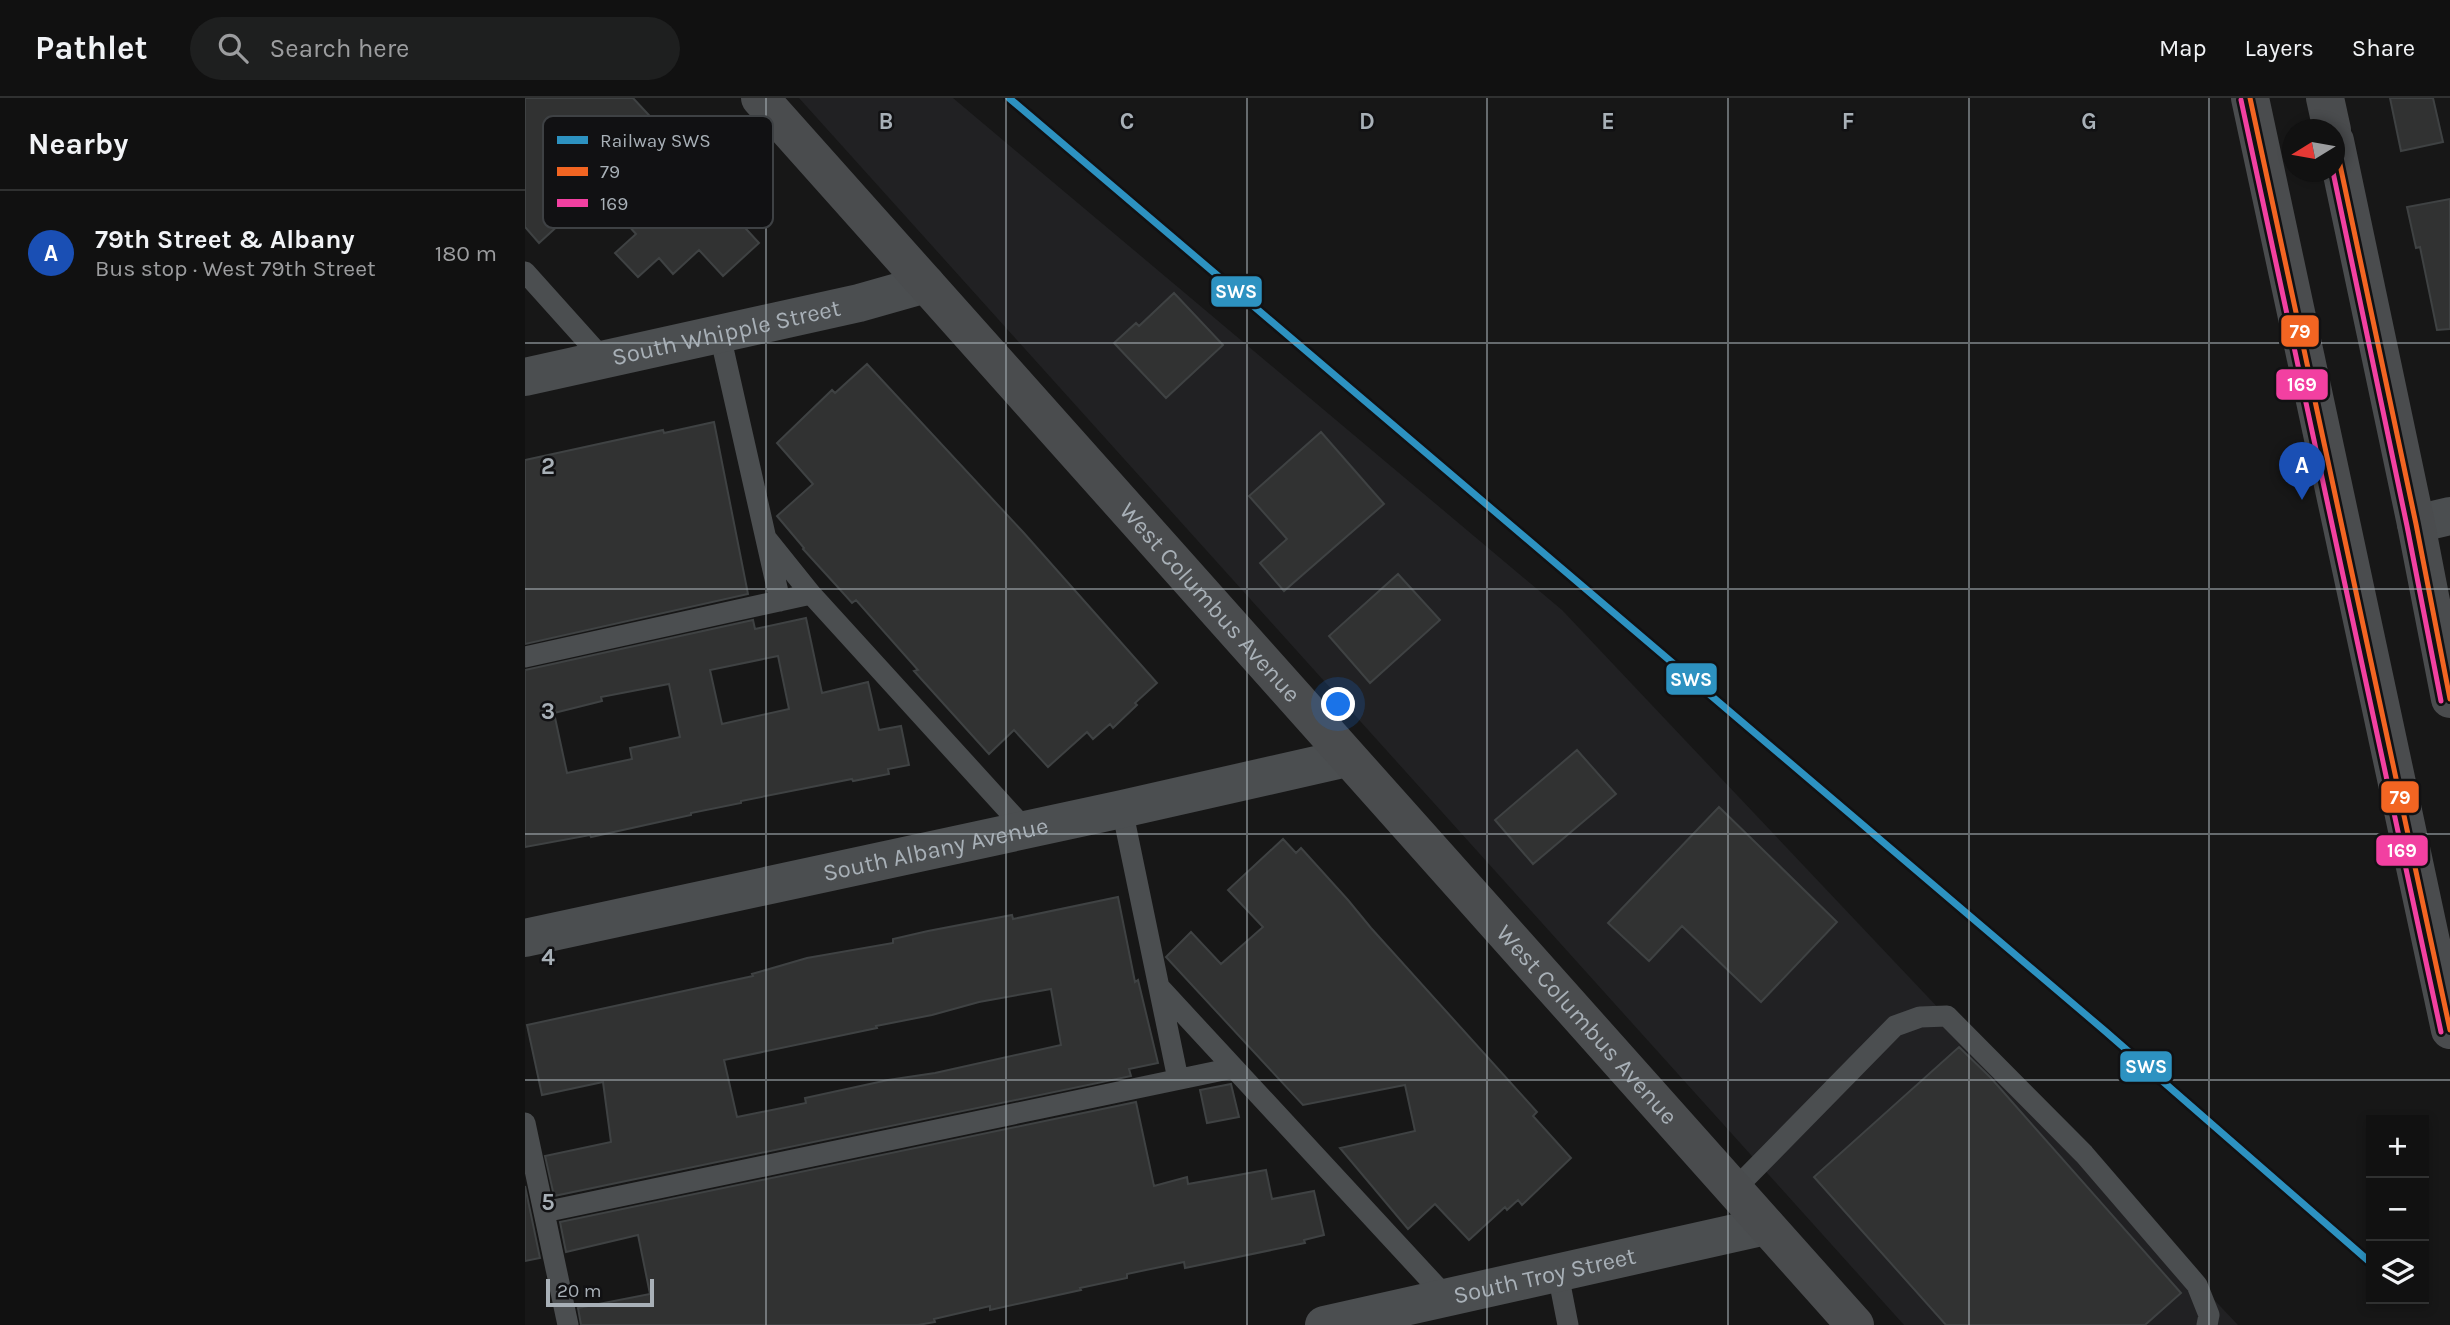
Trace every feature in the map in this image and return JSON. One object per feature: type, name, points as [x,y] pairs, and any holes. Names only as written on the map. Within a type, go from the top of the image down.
[{"type":"main road","name":"West Columbus Avenue","points":[[760,98],[1854,1325]]},
{"type":"main road","points":[[2250,98],[2450,1030]]},
{"type":"main road","points":[[2325,98],[2330,119]]},
{"type":"main road","points":[[2345,180],[2433,520],[2450,699]]},
{"type":"street","name":"South Whipple Street","points":[[525,377],[859,303],[926,284]]},
{"type":"street","name":"South Albany Avenue","points":[[525,938],[1347,758]]},
{"type":"street","name":"South Troy Street","points":[[1324,1325],[1766,1226]]},
{"type":"lane","points":[[525,272],[604,360]]},
{"type":"lane","points":[[720,335],[780,601]]},
{"type":"lane","points":[[766,538],[811,594],[1026,830]]},
{"type":"lane","points":[[525,657],[811,594]]},
{"type":"lane","points":[[1122,809],[1178,1079]]},
{"type":"lane","points":[[1160,988],[1447,1298]]},
{"type":"lane","points":[[1734,1190],[1895,1026],[1920,1017],[1947,1016],[2084,1154],[2197,1285],[2209,1315],[2207,1325]]},
{"type":"lane","points":[[544,1212],[1233,1068]]},
{"type":"lane","points":[[525,1123],[568,1325]]},
{"type":"lane","points":[[1558,1274],[1568,1325]]},
{"type":"shaded area","points":[[799,98],[953,98],[1562,610],[2238,1325],[1904,1325]]},
{"type":"building","points":[[525,98],[633,98],[650,116],[543,116],[543,228],[555,228],[539,243],[525,227]]},
{"type":"building","points":[[2390,98],[2433,98],[2443,142],[2401,151]]},
{"type":"building","points":[[2450,199],[2450,329],[2437,330],[2420,247],[2416,248],[2407,207]]},
{"type":"building","points":[[631,228],[745,228],[759,243],[723,276],[699,250],[673,274],[659,258],[638,277],[615,253],[636,234]]},
{"type":"building","points":[[1174,293],[1223,345],[1166,398],[1114,343],[1136,323],[1139,326]]},
{"type":"building","points":[[867,364],[1023,532],[1157,683],[1113,728],[1110,724],[1093,739],[1087,732],[1048,767],[1014,730],[989,754],[914,671],[918,670],[856,600],[852,603],[777,516],[813,484],[777,443],[832,390],[835,393]]},
{"type":"building","points":[[714,422],[748,594],[525,644],[525,460],[663,430],[664,433]]},
{"type":"building","points":[[1321,432],[1384,504],[1284,591],[1260,563],[1287,539],[1249,496]]},
{"type":"building","points":[[1398,574],[1440,620],[1370,683],[1329,636]]},
{"type":"building","points":[[806,618],[822,693],[868,682],[879,730],[901,726],[909,765],[888,769],[889,774],[741,801],[591,837],[590,835],[525,847],[525,670],[753,620],[755,629]],"holes":[[[778,656],[789,709],[722,724],[710,670]],[[669,684],[680,737],[630,748],[632,759],[567,773],[554,713],[602,701],[601,697]]]},
{"type":"building","points":[[1577,750],[1616,794],[1533,864],[1495,820]]},
{"type":"building","points":[[1719,807],[1837,922],[1761,1002],[1682,926],[1649,961],[1608,923]]},
{"type":"building","points":[[1283,839],[1296,853],[1301,848],[1348,900],[1537,1112],[1533,1116],[1571,1158],[1522,1205],[1518,1200],[1507,1210],[1505,1207],[1469,1240],[1435,1204],[1408,1229],[1340,1148],[1415,1131],[1405,1085],[1303,1105],[1166,957],[1191,932],[1221,964],[1263,927],[1228,890]]},
{"type":"building","points":[[1118,897],[1135,982],[1138,980],[1158,1063],[1129,1069],[1131,1076],[554,1196],[545,1156],[611,1142],[603,1082],[542,1095],[527,1025],[753,976],[752,974],[807,958],[893,943],[893,939],[928,931],[1012,915],[1013,919]],"holes":[[[1051,989],[1061,1045],[805,1098],[806,1103],[737,1117],[724,1060],[877,1028],[876,1026],[979,1002]]]},
{"type":"building","points":[[1959,1047],[1991,1078],[2181,1293],[2145,1325],[1946,1325],[1814,1177]]},
{"type":"building","points":[[1231,1084],[1239,1117],[1207,1123],[1200,1090]]},
{"type":"building","points":[[1136,1102],[1154,1186],[1187,1177],[1188,1184],[1266,1170],[1272,1199],[1314,1191],[1324,1235],[1304,1240],[1305,1243],[1185,1268],[1184,1262],[1127,1274],[1127,1278],[1080,1288],[1081,1290],[990,1310],[990,1306],[918,1325],[581,1325],[578,1308],[650,1294],[638,1235],[566,1252],[560,1222]]},
{"type":"building","points":[[525,1186],[540,1258],[525,1261]]},
{"type":"rail line","name":"SWS","points":[[1009,98],[2105,1031],[2366,1259]]},
{"type":"transit line","name":"79","points":[[2250,98],[2450,1030]]},
{"type":"transit line","name":"169","points":[[2241,100],[2441,1032]]},
{"type":"transit line","name":"169","points":[[2335,182],[2441,701]]},
{"type":"transit line","name":"79","points":[[2344,182],[2450,699]]},
{"type":"place","name":"79th Street & Albany","points":[[2302,500]]}]
